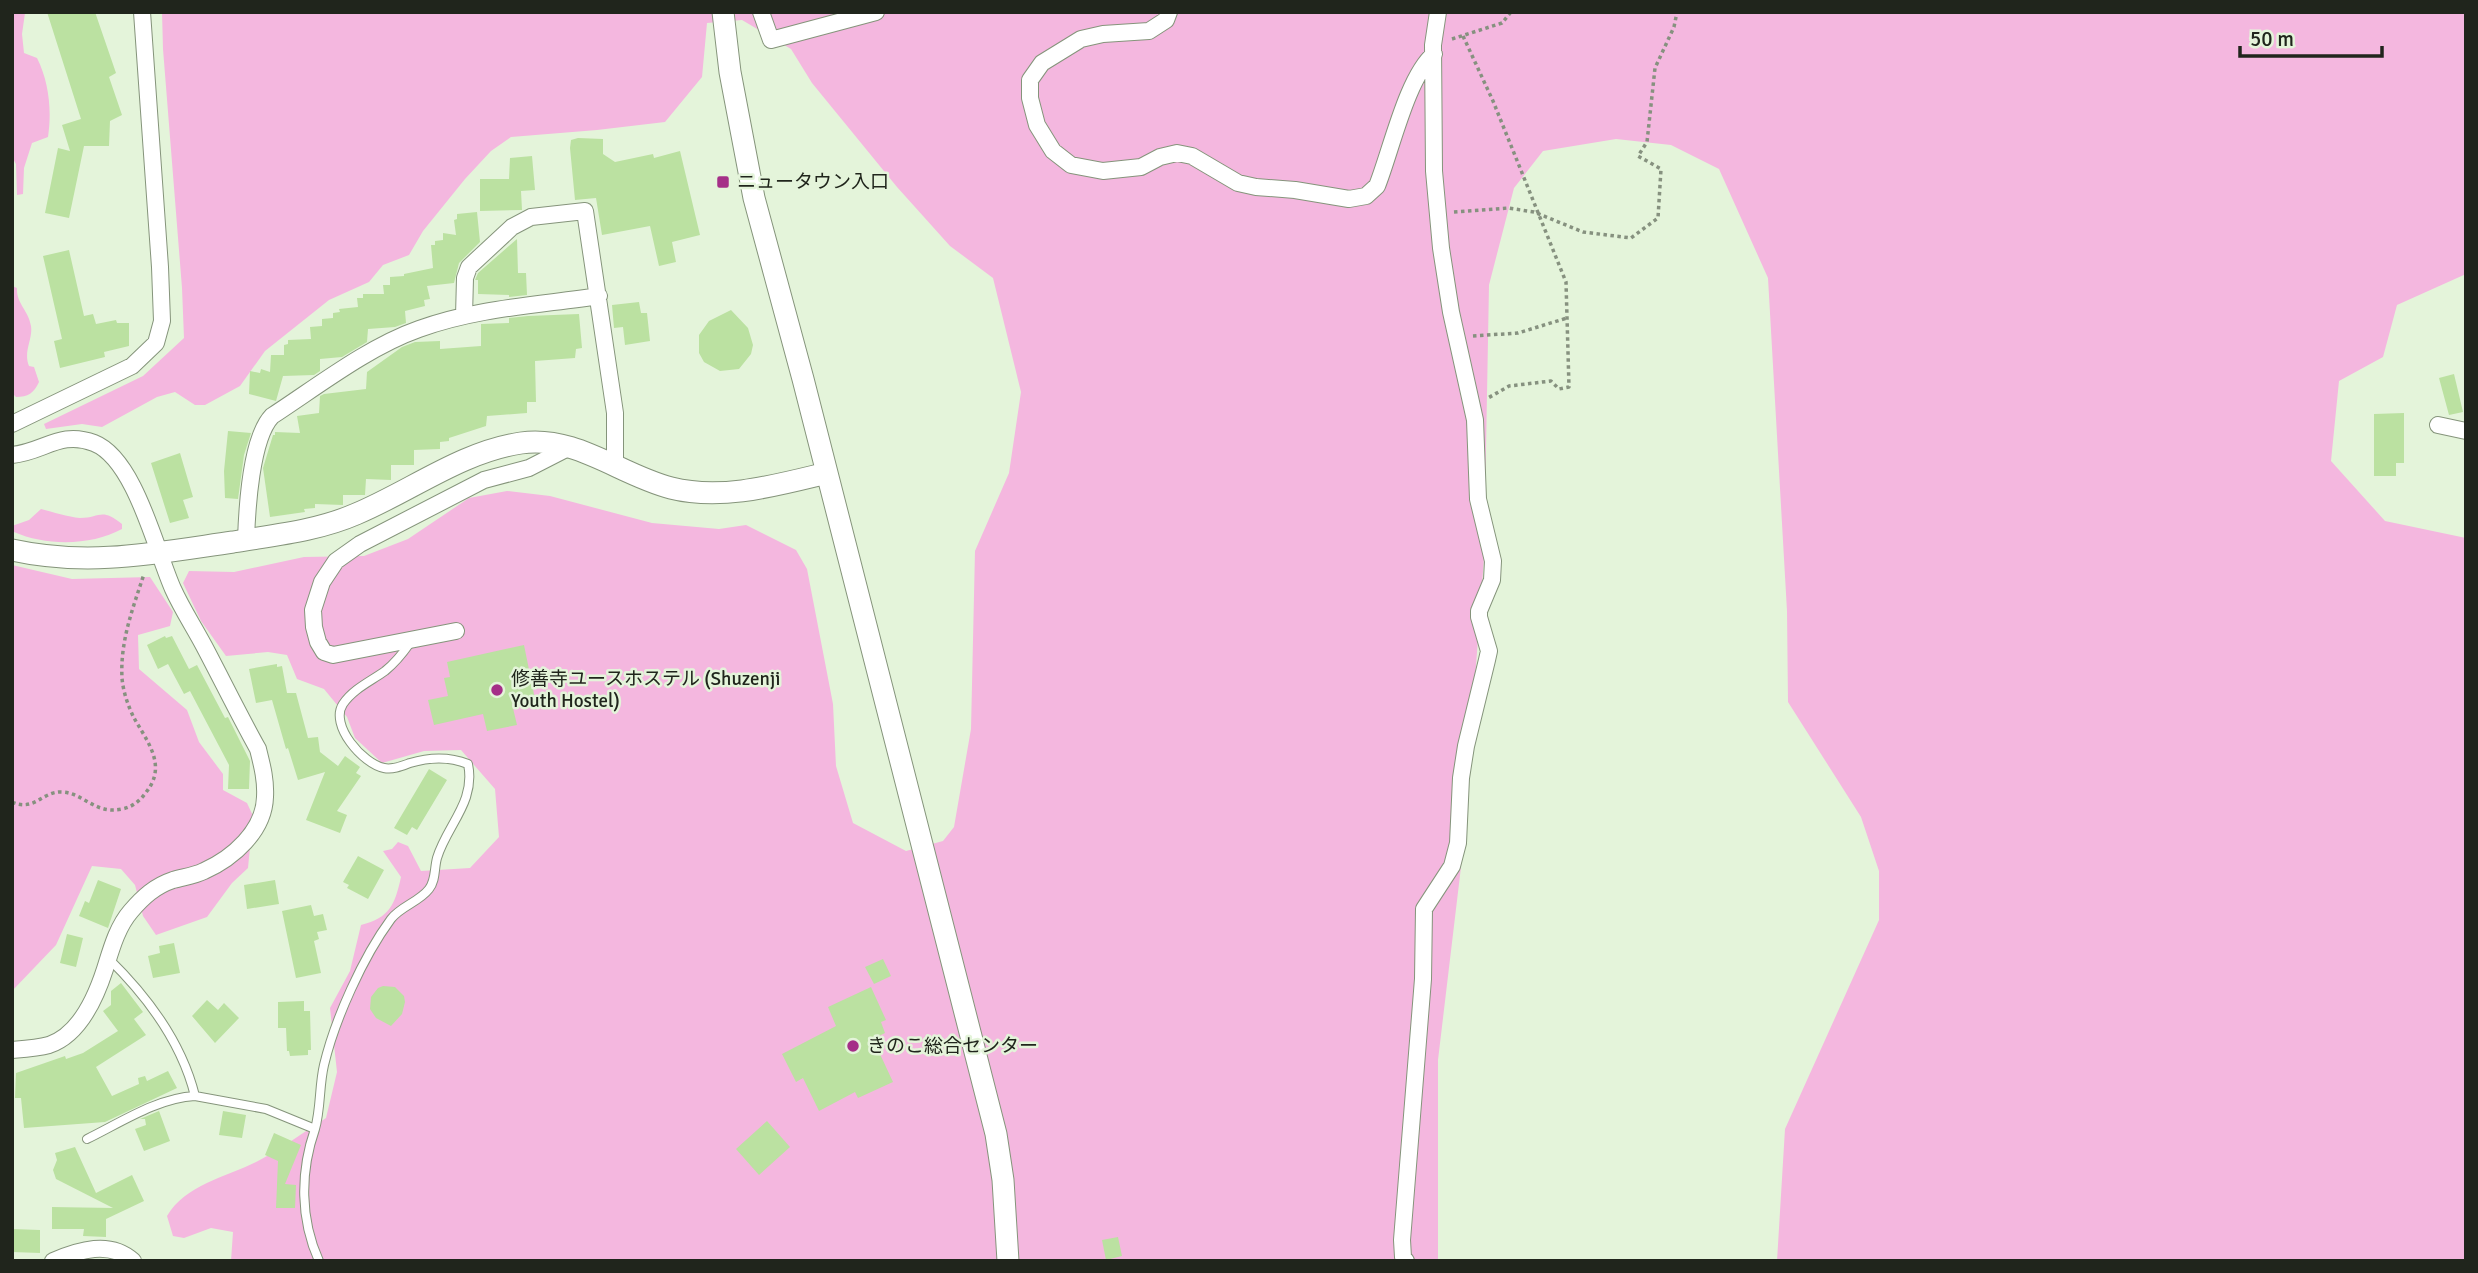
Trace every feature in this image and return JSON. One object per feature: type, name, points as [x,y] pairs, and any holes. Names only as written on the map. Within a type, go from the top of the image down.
[{"type":"street","points":[[12,424],[132,366],[156,343],[162,321],[160,267],[142,12]]},
{"type":"street","points":[[723,12],[730,72],[754,198],[996,1134],[1003,1180],[1008,1261]]},
{"type":"street","points":[[761,12],[771,40],[876,12]]},
{"type":"street","points":[[1169,12],[1166,20],[1149,31],[1081,38],[1042,63],[1030,80],[1030,98],[1037,125],[1053,151],[1071,165],[1103,171],[1141,167],[1160,156],[1177,153],[1192,156],[1238,183],[1349,199],[1366,196],[1377,186],[1410,94],[1433,49]]},
{"type":"street","points":[[1406,1261],[1402,1240],[1422,990],[1424,909],[1452,866],[1455,855],[1460,819],[1461,778],[1489,651],[1479,617],[1492,580],[1493,561],[1478,499],[1475,420],[1451,312],[1438,213],[1434,171],[1433,49],[1438,12]]},
{"type":"street","points":[[464,316],[465,278],[476,259],[520,222],[560,212],[584,211],[615,413],[614,465]]},
{"type":"street","points":[[246,540],[250,490],[261,434],[264,425],[272,416],[350,365],[416,330],[464,316],[598,296]]},
{"type":"street","points":[[2438,425],[2466,431]]},
{"type":"street","points":[[12,455],[23,454],[63,438],[93,442],[105,449],[128,478],[144,511],[174,590],[258,749],[265,778],[265,799],[259,820],[244,844],[225,860],[202,872],[154,888],[128,914],[114,940],[88,1009],[70,1031],[50,1045],[12,1050]]},
{"type":"street","points":[[12,550],[61,559],[110,559],[160,554],[332,524],[389,499],[479,453],[521,443],[546,442],[570,447],[669,488],[696,493],[774,486],[827,473]]},
{"type":"street","points":[[456,631],[333,655],[324,652],[316,634],[313,610],[322,582],[336,561],[360,544],[484,480],[529,468],[570,447]]},
{"type":"street","points":[[53,1261],[71,1253],[106,1248],[117,1250],[133,1261]]},
{"type":"lane","points":[[319,1261],[308,1233],[305,1213],[306,1154],[320,1111],[324,1068],[346,1000],[393,917],[429,889],[437,858],[466,802],[469,788],[468,764],[446,758],[430,758],[384,768],[371,762],[343,733],[338,718],[348,697],[388,669],[411,640]]},
{"type":"lane","points":[[108,958],[128,977],[161,1021],[178,1051],[195,1096]]},
{"type":"lane","points":[[87,1139],[166,1102],[195,1096],[266,1109],[315,1129]]},
{"type":"path","points":[[1433,49],[1502,23],[1511,12]]},
{"type":"path","points":[[1438,213],[1508,208],[1538,213],[1583,232],[1631,238],[1658,218],[1661,169],[1638,156],[1647,142],[1655,68],[1674,27],[1677,12]]},
{"type":"path","points":[[1463,36],[1493,101],[1566,282],[1569,387],[1559,389],[1551,382],[1508,386],[1472,408]]},
{"type":"path","points":[[1457,337],[1518,333],[1567,318]]},
{"type":"path","points":[[12,802],[27,806],[62,792],[103,810],[122,809],[141,799],[153,783],[154,754],[127,703],[122,679],[122,658],[127,625],[144,573],[148,563],[160,554]]},
{"type":"shaded area","points":[[12,12],[25,13],[22,34],[24,53],[37,58],[47,86],[50,117],[48,137],[32,143],[24,168],[23,194],[17,195],[16,164],[12,157]]},
{"type":"shaded area","points":[[162,12],[2466,12],[2466,274],[2397,305],[2383,357],[2339,381],[2331,461],[2385,521],[2466,538],[2466,1261],[1777,1261],[1785,1129],[1879,920],[1879,871],[1861,817],[1788,702],[1787,611],[1768,278],[1719,169],[1671,145],[1616,139],[1543,151],[1514,188],[1489,285],[1484,558],[1461,867],[1438,1060],[1438,1261],[231,1261],[233,1232],[211,1228],[184,1238],[173,1236],[167,1216],[185,1196],[208,1182],[267,1156],[326,1118],[337,1072],[330,1008],[350,971],[361,925],[379,918],[390,908],[401,877],[383,851],[392,849],[398,842],[408,846],[421,871],[470,868],[499,837],[495,789],[461,750],[424,751],[382,763],[355,738],[347,717],[324,689],[297,679],[287,655],[268,652],[226,656],[201,621],[183,583],[189,571],[234,572],[304,557],[364,556],[408,539],[469,498],[507,491],[550,496],[652,523],[719,529],[746,525],[796,550],[807,569],[833,704],[836,766],[853,823],[906,851],[943,841],[954,827],[971,729],[975,551],[1009,473],[1021,392],[993,278],[950,246],[897,187],[812,83],[791,49],[742,20],[707,23],[702,77],[665,122],[511,137],[491,151],[423,231],[409,255],[383,265],[369,282],[329,300],[265,351],[240,386],[205,405],[195,405],[175,392],[157,397],[102,427],[82,424],[46,429],[44,424],[143,376],[184,338]]},
{"type":"shaded area","points":[[12,286],[17,288],[18,298],[30,321],[27,361],[29,366],[34,367],[39,382],[30,394],[20,397],[12,393]]},
{"type":"shaded area","points":[[41,509],[80,518],[105,515],[122,524],[122,529],[97,539],[68,542],[40,540],[14,532],[12,526],[29,520]]},
{"type":"shaded area","points":[[12,565],[72,579],[150,577],[173,612],[170,626],[138,635],[139,669],[187,710],[199,742],[223,774],[223,790],[247,803],[253,816],[248,868],[232,883],[207,917],[156,935],[143,916],[135,885],[121,869],[92,866],[56,945],[12,991]]},
{"type":"building","points":[[47,12],[95,12],[116,73],[109,77],[122,115],[110,121],[109,146],[84,146],[69,218],[45,213],[58,148],[70,151],[62,125],[81,119]]},
{"type":"building","points":[[603,139],[603,154],[615,162],[653,154],[654,158],[680,151],[700,235],[672,242],[676,262],[659,266],[650,226],[602,235],[596,198],[575,200],[570,148],[571,140]]},
{"type":"building","points":[[532,156],[535,190],[521,191],[522,210],[480,211],[480,179],[509,179],[510,158]]},
{"type":"building","points":[[477,212],[480,242],[459,263],[454,283],[427,286],[430,299],[424,300],[425,306],[405,311],[406,323],[395,327],[368,329],[367,342],[342,357],[320,359],[320,371],[314,375],[283,376],[276,401],[249,394],[250,371],[260,373],[261,369],[270,372],[271,355],[284,355],[284,345],[288,344],[288,340],[311,339],[310,327],[322,326],[322,319],[333,318],[333,313],[340,312],[339,309],[358,307],[357,298],[363,298],[363,294],[384,294],[383,285],[390,285],[390,277],[433,268],[431,245],[435,245],[435,241],[443,240],[443,233],[456,235],[454,220],[457,219],[457,214]]},
{"type":"building","points":[[517,239],[518,273],[526,273],[527,295],[509,297],[478,294],[478,280],[475,280],[478,273]]},
{"type":"building","points":[[69,250],[84,316],[93,314],[96,324],[116,320],[117,323],[129,323],[129,346],[104,352],[105,357],[60,368],[54,341],[62,339],[43,256]]},
{"type":"building","points":[[639,302],[641,313],[647,313],[650,341],[625,345],[623,327],[614,328],[612,305]]},
{"type":"building","points":[[731,310],[748,328],[753,345],[751,354],[739,369],[720,371],[704,362],[699,353],[699,335],[709,321]]},
{"type":"building","points":[[579,314],[582,348],[576,349],[575,358],[535,361],[536,402],[527,402],[527,413],[487,416],[486,426],[440,442],[440,449],[414,450],[414,465],[391,465],[391,480],[366,479],[365,495],[343,495],[343,505],[315,504],[315,508],[304,509],[305,512],[270,517],[263,468],[273,435],[275,432],[300,433],[297,416],[319,413],[320,396],[366,389],[367,372],[402,347],[415,342],[440,341],[440,349],[481,346],[481,324],[509,323],[509,318],[528,316]]},
{"type":"building","points":[[2454,374],[2463,412],[2449,415],[2439,378]]},
{"type":"building","points":[[2404,413],[2404,463],[2396,463],[2396,476],[2374,476],[2374,414]]},
{"type":"building","points":[[228,431],[251,433],[244,455],[238,499],[225,498],[224,471]]},
{"type":"building","points":[[180,453],[193,497],[183,500],[189,518],[170,523],[151,463]]},
{"type":"building","points":[[165,636],[172,636],[189,669],[197,665],[225,718],[228,717],[250,761],[249,789],[228,789],[229,765],[190,691],[184,694],[168,664],[158,669],[147,645]]},
{"type":"building","points":[[524,645],[535,699],[512,704],[517,725],[487,731],[483,714],[434,725],[428,700],[448,696],[444,678],[450,677],[447,662]]},
{"type":"building","points":[[277,664],[277,667],[282,666],[287,693],[296,693],[308,738],[318,737],[320,752],[338,766],[345,756],[360,767],[356,773],[361,776],[337,811],[347,815],[340,833],[306,820],[325,772],[298,780],[272,700],[256,703],[249,669]]},
{"type":"building","points":[[429,769],[447,780],[417,830],[412,827],[407,835],[394,828]]},
{"type":"building","points":[[358,856],[384,870],[368,899],[347,888],[349,885],[343,882]]},
{"type":"building","points":[[98,880],[121,889],[108,928],[79,916],[85,901],[89,903]]},
{"type":"building","points":[[275,880],[279,904],[247,909],[244,885]]},
{"type":"building","points":[[311,905],[314,916],[323,914],[327,930],[317,932],[319,939],[314,941],[321,973],[296,978],[282,911]]},
{"type":"building","points":[[67,934],[83,938],[76,967],[60,963]]},
{"type":"building","points":[[174,943],[180,973],[153,978],[148,956],[160,953],[159,946]]},
{"type":"building","points":[[883,959],[891,976],[874,984],[865,967]]},
{"type":"building","points":[[121,983],[143,1012],[134,1019],[146,1035],[96,1067],[112,1096],[139,1084],[138,1078],[145,1076],[147,1081],[168,1071],[177,1088],[105,1122],[24,1128],[21,1098],[15,1098],[16,1073],[65,1056],[66,1059],[83,1053],[118,1031],[103,1011],[111,1005],[111,991]]},
{"type":"building","points":[[383,986],[395,987],[404,996],[402,1014],[391,1026],[376,1018],[370,1009],[371,997]]},
{"type":"building","points":[[871,987],[886,1020],[881,1022],[885,1033],[873,1039],[893,1082],[858,1098],[855,1092],[819,1111],[803,1078],[796,1082],[782,1054],[836,1026],[828,1007]]},
{"type":"building","points":[[207,1000],[218,1010],[224,1003],[239,1018],[215,1043],[192,1016]]},
{"type":"building","points":[[304,1001],[304,1011],[310,1011],[311,1050],[308,1050],[308,1055],[290,1056],[287,1051],[286,1028],[278,1028],[278,1002]]},
{"type":"building","points":[[159,1111],[170,1141],[144,1151],[135,1129],[146,1125],[145,1119],[140,1119]]},
{"type":"building","points":[[223,1111],[246,1115],[242,1138],[219,1135]]},
{"type":"building","points":[[767,1121],[790,1147],[759,1175],[736,1149]]},
{"type":"building","points":[[274,1133],[301,1145],[285,1184],[296,1185],[295,1208],[276,1208],[278,1161],[265,1155]]},
{"type":"building","points":[[75,1147],[96,1193],[132,1175],[144,1201],[106,1219],[106,1237],[83,1236],[84,1229],[52,1229],[52,1207],[113,1208],[56,1179],[53,1170],[57,1160],[55,1153]]},
{"type":"building","points":[[12,1229],[40,1230],[40,1253],[12,1252]]},
{"type":"building","points":[[1118,1237],[1122,1256],[1106,1260],[1102,1240]]},
{"type":"place","name":"ニュータウン入口","points":[[723,182]]},
{"type":"place","name":"修善寺ユースホステル (Shuzenji Youth Hostel)","points":[[497,690]]},
{"type":"place","name":"きのこ総合センター","points":[[853,1046]]}]
